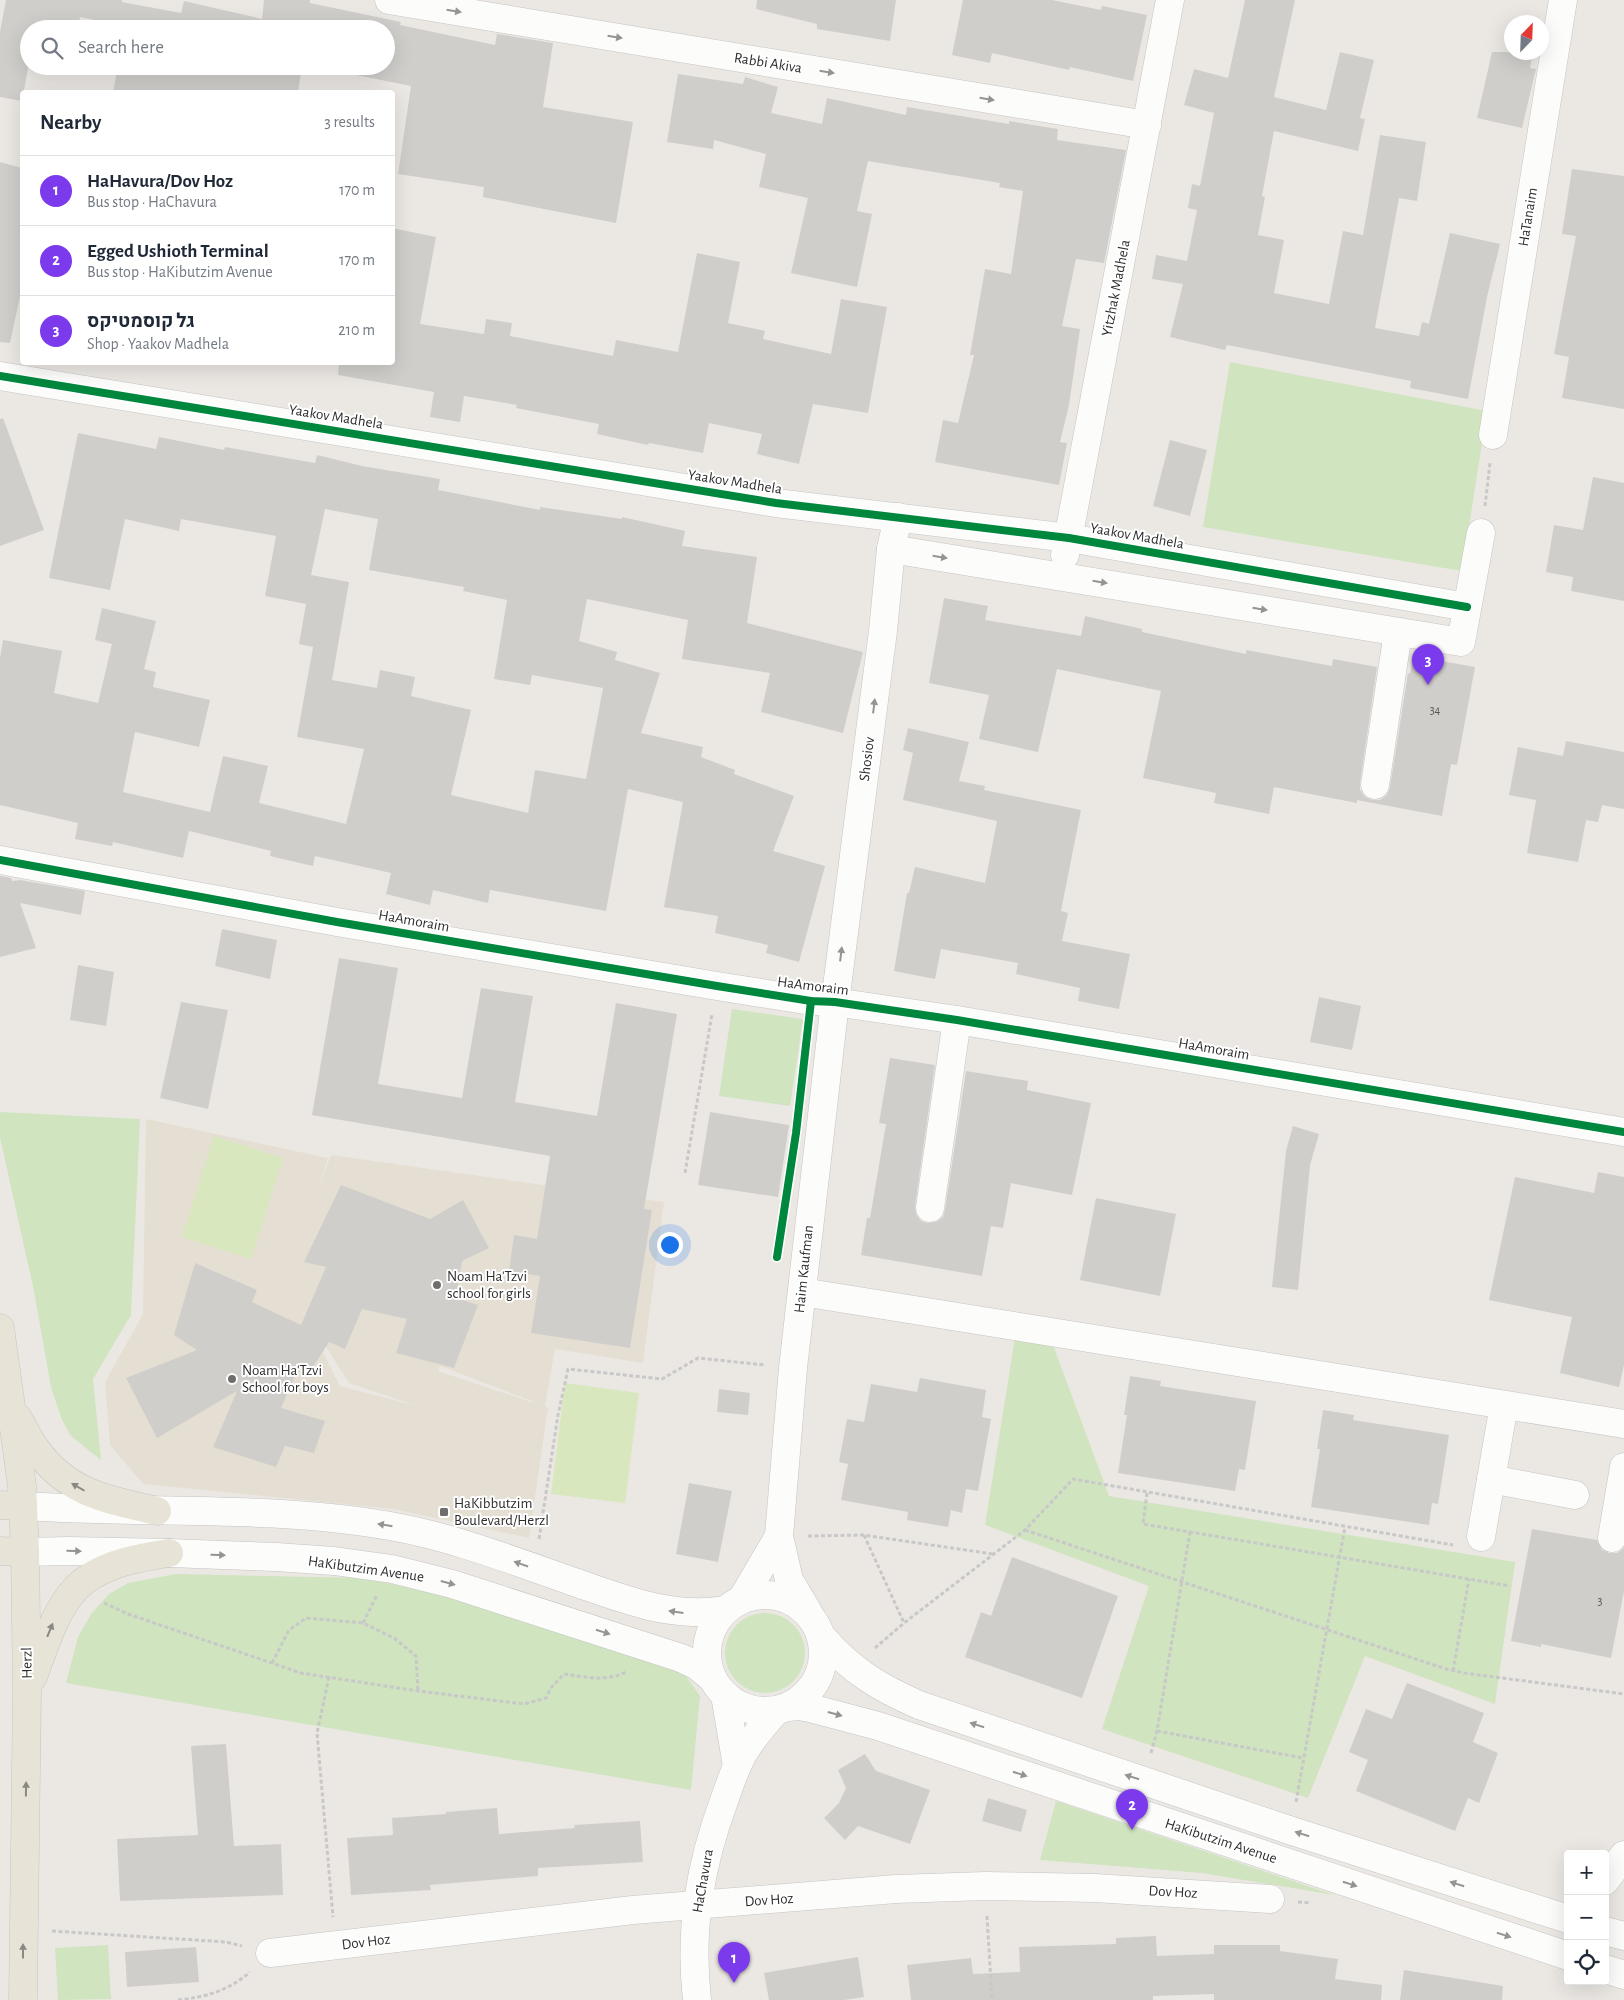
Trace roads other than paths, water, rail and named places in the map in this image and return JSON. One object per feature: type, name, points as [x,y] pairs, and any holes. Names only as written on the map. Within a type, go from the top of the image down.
[{"type":"main road","name":"Herzl","points":[[0,1328],[11,1404],[13,1552],[27,1692],[23,2000]]},
{"type":"main road","points":[[11,1404],[35,1448],[49,1465],[68,1481],[96,1496],[157,1511]]},
{"type":"main road","points":[[27,1692],[51,1626],[64,1600],[74,1588],[97,1571],[113,1564],[139,1557],[169,1553]]},
{"type":"street","name":"Rabbi Akiva","points":[[389,0],[1147,125]]},
{"type":"street","name":"Yitzhak Madhela","points":[[1061,576],[1170,0]]},
{"type":"street","name":"HaTanaim","points":[[1493,435],[1563,0]]},
{"type":"street","name":"Yaakov Madhela","points":[[0,376],[776,503],[898,516],[1068,538],[1467,607]]},
{"type":"street","name":"Shosiov","points":[[835,1002],[892,549],[898,516]]},
{"type":"street","points":[[892,549],[1461,642],[1482,533]]},
{"type":"street","points":[[1376,785],[1398,632]]},
{"type":"street","name":"HaAmoraim","points":[[0,860],[338,922],[717,986],[811,1001],[835,1002],[957,1020],[1624,1132]]},
{"type":"street","name":"Haim Kaufman","points":[[808,1612],[789,1580],[779,1536],[793,1368],[835,1002]]},
{"type":"street","points":[[930,1208],[957,1020]]},
{"type":"street","points":[[802,1292],[1624,1424]]},
{"type":"street","points":[[1470,1542],[1491,1479],[1504,1405]]},
{"type":"street","points":[[1612,1538],[1624,1466]]},
{"type":"street","points":[[1491,1479],[1574,1495]]},
{"type":"street","points":[[12,1505],[303,1515],[392,1526],[464,1544],[664,1610],[686,1613],[705,1613],[734,1605],[760,1594],[777,1595],[793,1601],[808,1612],[822,1637],[852,1668],[894,1694],[919,1705],[1292,1830],[1564,1918]]},
{"type":"street","name":"Haim Kaufman","points":[[734,1605],[779,1536]]},
{"type":"street","name":"HaKibutzim Avenue","points":[[13,1552],[169,1553],[334,1561],[392,1569],[452,1584],[646,1646],[696,1665],[719,1687]]},
{"type":"street","points":[[734,1605],[714,1626],[708,1643],[708,1661],[719,1687],[741,1706],[758,1710],[782,1709],[808,1693],[817,1681],[823,1666],[822,1637]]},
{"type":"street","name":"HaChavura","points":[[719,1687],[737,1766]]},
{"type":"street","name":"HaKibutzim Avenue","points":[[782,1709],[810,1708],[878,1726],[1564,1955]]},
{"type":"street","name":"HaChavura","points":[[697,2000],[694,1949],[697,1905],[711,1837],[737,1766],[745,1750],[782,1709]]},
{"type":"street","points":[[1609,1876],[1624,1855]]},
{"type":"street","name":"Dov Hoz","points":[[270,1953],[632,1910],[896,1889],[985,1886],[1095,1888],[1270,1899]]},
{"type":"street","points":[[1503,1899],[1540,1902],[1564,1901]]},
{"type":"street","points":[[1609,1932],[1624,1936]]},
{"type":"street","points":[[1609,1970],[1624,1975]]},
{"type":"place","name":"גל קוסמטיקס","points":[[1428,685]]},
{"type":"place","name":"Noam Ha'Tzvi school for girls","points":[[437,1285]]},
{"type":"place","name":"Noam Ha'Tzvi School for boys","points":[[232,1379]]},
{"type":"place","name":"HaKibbutzim Boulevard/Herzl","points":[[444,1512]]},
{"type":"place","name":"Egged Ushioth Terminal","points":[[1132,1830]]},
{"type":"place","name":"HaHavura/Dov Hoz","points":[[734,1983]]}]
